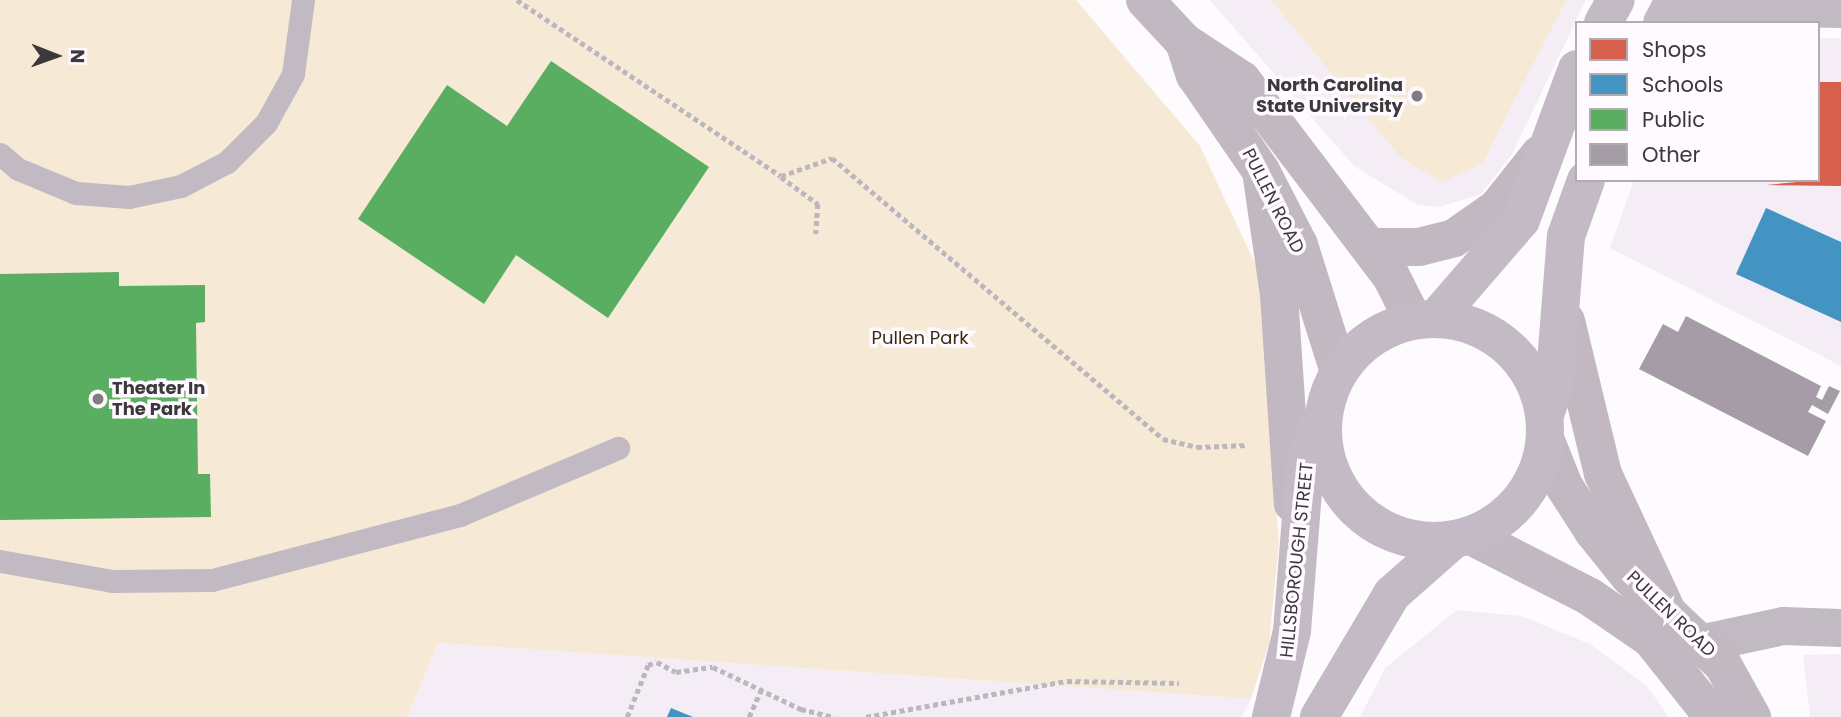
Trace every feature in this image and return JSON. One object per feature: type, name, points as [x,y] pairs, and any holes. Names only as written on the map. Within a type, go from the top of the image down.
[{"type":"main road","name":"PULLEN ROAD","points":[[1146,0],[1184,42],[1242,80],[1425,318]]},
{"type":"main road","points":[[1604,21],[1616,0]]},
{"type":"main road","name":"PULLEN ROAD","points":[[1184,42],[1195,75],[1261,172],[1299,245],[1333,388]]},
{"type":"main road","points":[[1462,540],[1386,530],[1355,509],[1334,478],[1323,442],[1333,388],[1361,345],[1425,318],[1521,220],[1545,148],[1575,74]]},
{"type":"main road","points":[[1369,247],[1419,247],[1454,238],[1497,208],[1545,148]]},
{"type":"main road","points":[[1261,172],[1279,295],[1297,573]]},
{"type":"main road","points":[[1319,717],[1392,594],[1521,497],[1545,428],[1554,388],[1559,278],[1585,182]]},
{"type":"main road","points":[[1559,278],[1595,453],[1667,611]]},
{"type":"main road","points":[[1425,318],[1495,336],[1521,360],[1545,428]]},
{"type":"main road","name":"HILLSBOROUGH STREET","points":[[1271,717],[1293,631],[1305,465],[1333,388]]},
{"type":"main road","name":"PULLEN ROAD","points":[[1545,428],[1564,486],[1593,531],[1667,611],[1704,643],[1752,717]]},
{"type":"main road","name":"PULLEN ROAD","points":[[1462,540],[1590,597],[1651,639],[1713,717]]},
{"type":"street","points":[[1669,10],[1841,9]]},
{"type":"street","points":[[1704,643],[1783,626],[1841,628]]},
{"type":"lane","points":[[0,154],[9,171],[76,193],[129,197],[181,187],[227,162],[266,123],[293,74],[303,0]]},
{"type":"lane","points":[[0,561],[112,581],[212,580],[460,515],[618,448]]},
{"type":"path","points":[[517,0],[781,176],[818,204],[816,234]]},
{"type":"path","points":[[781,176],[832,158],[1163,439],[1197,447],[1262,445]]},
{"type":"path","points":[[627,717],[648,665],[657,662],[676,672],[713,667],[834,717]]},
{"type":"path","points":[[866,717],[1067,681],[1179,683]]},
{"type":"path","points":[[750,717],[762,688]]},
{"type":"shaded area","name":"North Carolina State University","points":[[1210,0],[1586,0],[1511,156],[1481,194],[1440,207],[1418,205],[1354,166]]},
{"type":"shaded area","points":[[1820,38],[1841,38],[1841,366],[1610,248],[1633,182],[1820,182]]},
{"type":"shaded area","points":[[1457,610],[1521,616],[1590,644],[1647,686],[1669,717],[1360,717],[1385,668]]},
{"type":"shaded area","points":[[438,643],[1251,699],[1242,717],[407,717]]},
{"type":"shaded area","points":[[1841,654],[1841,717],[1810,717],[1803,655]]},
{"type":"green space","name":"Pullen Park","points":[[0,0],[1076,0],[1200,146],[1259,272],[1279,543],[1269,644],[1251,699],[438,643],[407,717],[0,717]]},
{"type":"green space","name":"North Carolina State University","points":[[1271,0],[1566,0],[1482,164],[1442,182],[1400,157]]},
{"type":"building: Shops","points":[[1820,82],[1841,82],[1841,186],[1766,185],[1820,182]]},
{"type":"building: Schools","points":[[1766,208],[1841,242],[1841,322],[1736,274]]},
{"type":"building: Schools","points":[[671,708],[693,717],[667,717]]},
{"type":"building: Public","points":[[551,61],[709,167],[608,318],[516,255],[484,304],[358,219],[447,85],[507,126]]},
{"type":"building: Public","name":"Theater In The Park","points":[[119,272],[119,286],[205,285],[205,322],[196,323],[198,474],[210,474],[211,517],[0,520],[0,274]]},
{"type":"building: Other","points":[[1686,316],[1821,386],[1816,397],[1822,400],[1829,386],[1840,391],[1828,414],[1812,405],[1808,412],[1826,421],[1808,456],[1639,369],[1663,324],[1678,332]]},
{"type":"place","name":"North Carolina State University","points":[[1417,96]]},
{"type":"place","name":"Theater In The Park","points":[[98,399]]}]
